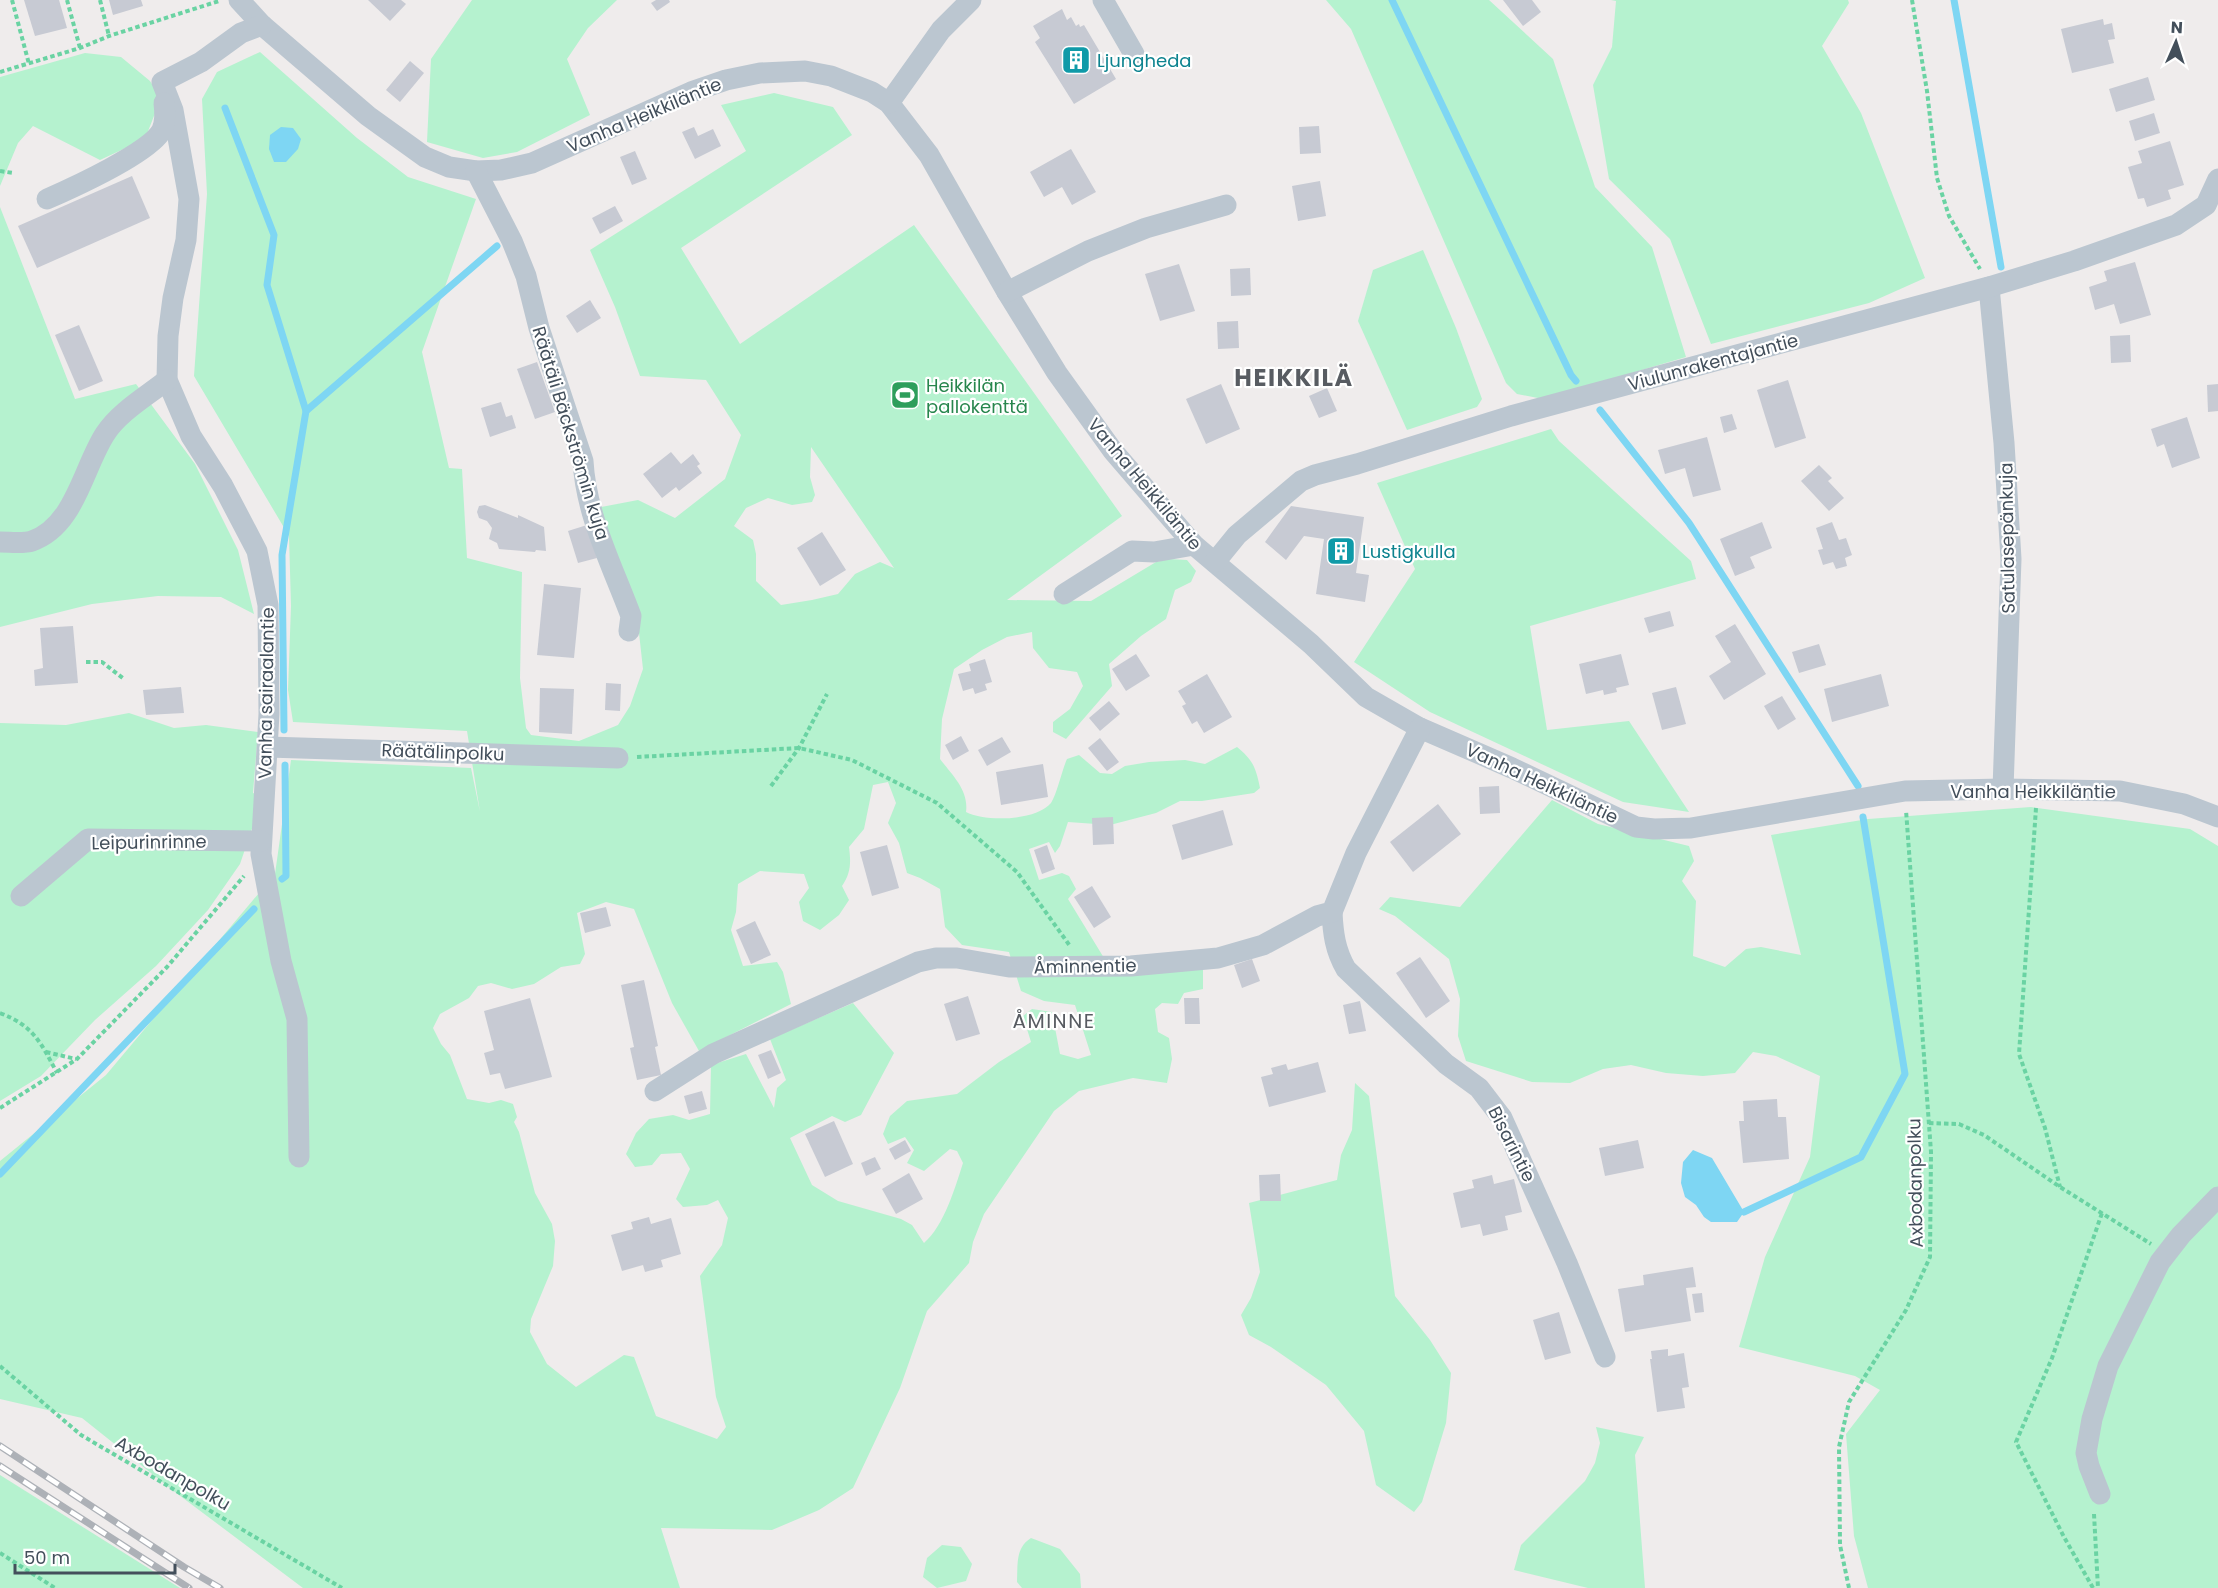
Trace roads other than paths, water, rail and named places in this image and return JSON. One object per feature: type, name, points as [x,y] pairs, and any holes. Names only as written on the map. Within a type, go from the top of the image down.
[{"type":"street","name":"Vanha Heikkiläntie","points":[[239,0],[254,28],[424,158],[449,167],[476,171],[501,170],[532,163],[691,92],[726,80],[760,73],[805,71],[831,76],[864,88],[889,103],[929,156],[1007,292],[1057,373],[1113,451],[1194,545],[1311,644],[1366,697],[1420,728],[1512,768],[1636,827],[1654,829],[1708,826],[1905,791],[2003,789],[2120,791],[2184,804],[2218,817]]},
{"type":"street","points":[[889,103],[941,30],[971,0]]},
{"type":"street","points":[[1103,0],[1134,54]]},
{"type":"street","points":[[47,199],[89,180],[152,143],[162,130],[165,111],[162,81],[201,62],[254,28]]},
{"type":"street","name":"Vanha sairaalantie","points":[[162,81],[173,110],[189,199],[186,240],[173,298],[168,336],[167,380],[191,436],[224,486],[257,551],[268,605],[268,747],[261,848],[281,961],[297,1019],[299,1157]]},
{"type":"street","name":"Räätäli Bäckströmin kuja","points":[[476,171],[512,241],[526,276],[539,328],[583,461],[588,505],[631,616],[629,631]]},
{"type":"street","name":"Viulunrakentajantie","points":[[1215,562],[1237,535],[1301,481],[1315,475],[1511,416],[1989,287],[2074,261],[2176,225],[2206,205],[2218,179]]},
{"type":"street","points":[[1007,292],[1098,247],[1146,228],[1226,204]]},
{"type":"street","name":"Satulasepänkuja","points":[[1989,287],[2004,443],[2011,559],[2003,789]]},
{"type":"street","points":[[0,542],[31,542],[57,526],[82,483],[106,433],[124,414],[167,380]]},
{"type":"street","points":[[1064,594],[1132,551],[1154,552],[1194,545]]},
{"type":"street","points":[[1332,912],[1356,853],[1420,728]]},
{"type":"street","name":"Räätälinpolku","points":[[268,747],[618,758]]},
{"type":"street","name":"Leipurinrinne","points":[[21,896],[88,839],[261,848]]},
{"type":"street","name":"Åminnentie","points":[[655,1091],[713,1054],[918,962],[957,957],[1009,967],[1131,966],[1218,958],[1263,945],[1317,916],[1332,912]]},
{"type":"street","name":"Bisarintie","points":[[1332,912],[1338,955],[1346,969],[1446,1064],[1479,1088],[1502,1118],[1567,1263],[1605,1357]]},
{"type":"street","points":[[2100,1494],[2086,1453],[2092,1419],[2108,1366],[2160,1262],[2196,1218],[2218,1197]]},
{"type":"water","points":[[281,127],[293,128],[301,139],[298,149],[286,162],[274,162],[269,149],[270,135]]},
{"type":"water","points":[[1693,1150],[1712,1158],[1744,1212],[1737,1222],[1711,1222],[1704,1217],[1696,1205],[1685,1197],[1681,1183],[1683,1162]]},
{"type":"waterway","points":[[1392,0],[1571,375],[1576,381]]},
{"type":"waterway","points":[[1954,0],[2001,267]]},
{"type":"waterway","points":[[225,108],[274,235],[267,285],[306,411]]},
{"type":"waterway","points":[[284,730],[282,555],[306,411],[497,246]]},
{"type":"waterway","points":[[1600,410],[1689,523],[1858,786]]},
{"type":"waterway","points":[[282,879],[286,876],[285,765]]},
{"type":"waterway","points":[[1744,1212],[1861,1157],[1905,1074],[1863,817]]},
{"type":"waterway","points":[[0,1174],[254,909]]},
{"type":"railway","points":[[0,1446],[184,1567],[220,1588]]},
{"type":"railway","points":[[0,1466],[189,1588]]},
{"type":"place","name":"Ljungheda","points":[[1076,60]]},
{"type":"place","name":"Heikkilän pallokenttä","points":[[905,395]]},
{"type":"place","name":"Lustigkulla","points":[[1341,551]]},
{"type":"district","name":"HEIKKILÄ","points":[[1294,377]]},
{"type":"district","name":"ÅMINNE","points":[[1054,1021]]}]
